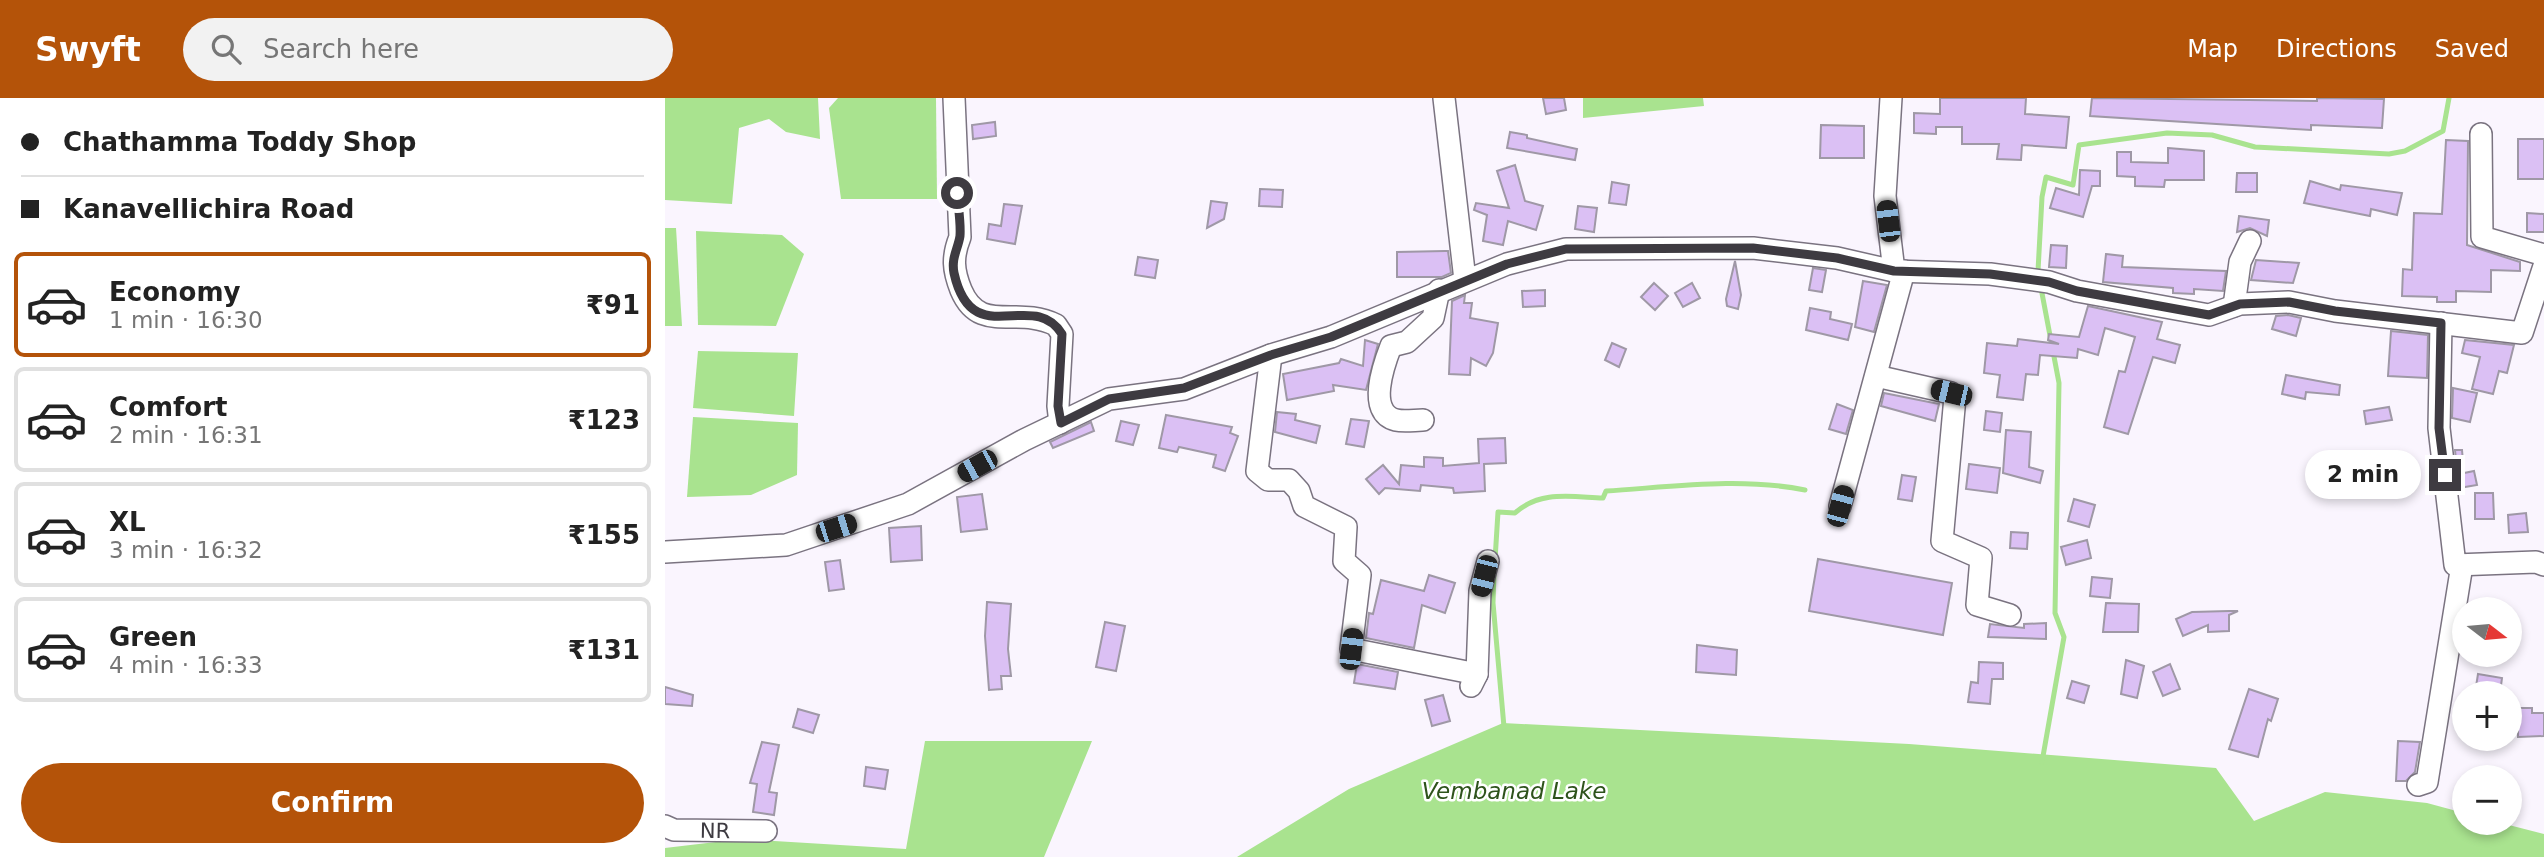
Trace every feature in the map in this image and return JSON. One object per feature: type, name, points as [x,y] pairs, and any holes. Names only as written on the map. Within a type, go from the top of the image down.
[{"type":"street","points":[[954,98],[960,237],[953,255],[954,273],[968,305],[983,317],[1021,315],[1043,318],[1056,325],[1062,334],[1058,406],[1061,423]]},
{"type":"street","points":[[1444,98],[1465,280]]},
{"type":"street","points":[[1840,506],[1875,376],[1899,271],[1885,196],[1891,98]]},
{"type":"street","points":[[2481,134],[2482,236],[2544,256]]},
{"type":"street","points":[[2234,306],[2240,262],[2250,241]]},
{"type":"street","points":[[665,552],[786,545],[908,504],[1109,399],[1184,388],[1271,355],[1331,337],[1507,264],[1566,249],[1753,248],[1837,258],[1899,271],[1990,274],[2049,282],[2077,291],[2209,315],[2234,306],[2289,302],[2335,311],[2522,332],[2544,265]]},
{"type":"street","points":[[1423,420],[1394,420],[1385,413],[1380,403],[1382,374],[1391,346],[1407,342],[1433,318],[1439,290]]},
{"type":"street","points":[[2441,323],[2439,428],[2455,565],[2536,562],[2544,565]]},
{"type":"street","points":[[1271,355],[1257,471],[1268,480],[1289,480],[1299,491],[1304,506],[1346,527],[1344,561],[1360,575],[1351,649],[1474,680],[1480,591],[1488,561]]},
{"type":"street","points":[[1875,376],[1951,393],[1955,397],[1942,541],[1980,558],[1977,605],[2010,615]]},
{"type":"street","points":[[2418,785],[2427,782],[2462,565]]},
{"type":"street","name":"NR","points":[[665,826],[674,830],[766,831]]},
{"type":"water","points":[[665,98],[818,98],[820,139],[786,132],[769,119],[739,128],[732,204],[665,200]]},
{"type":"water","points":[[838,98],[936,98],[937,199],[841,199],[829,108]]},
{"type":"water","points":[[1583,98],[1703,98],[1704,106],[1583,118]]},
{"type":"water","points":[[665,228],[676,228],[682,326],[665,326]]},
{"type":"water","points":[[696,231],[782,235],[804,254],[776,326],[698,325]]},
{"type":"water","points":[[698,351],[798,353],[794,416],[693,408]]},
{"type":"water","points":[[693,417],[798,423],[797,475],[751,495],[687,497]]},
{"type":"water","name":"Vembanad Lake","points":[[1503,723],[1909,744],[2216,768],[2254,821],[2325,792],[2427,803],[2452,810],[2452,835],[2522,835],[2522,828],[2544,834],[2544,857],[1237,857],[1349,789]]},
{"type":"water","points":[[925,741],[1092,741],[1044,857],[665,857],[665,848],[741,839],[906,849]]},
{"type":"building","points":[[1543,98],[1564,98],[1566,110],[1546,114]]},
{"type":"building","points":[[1940,98],[2026,98],[2025,114],[2069,117],[2066,148],[2022,145],[2021,160],[1997,159],[1999,144],[1962,144],[1962,127],[1936,127],[1936,134],[1914,133],[1914,113],[1940,114]]},
{"type":"building","points":[[2092,98],[2317,101],[2317,98],[2384,99],[2382,128],[2311,125],[2311,130],[2090,116]]},
{"type":"building","points":[[995,122],[996,136],[973,139],[972,125]]},
{"type":"building","points":[[1821,125],[1864,126],[1864,158],[1820,158]]},
{"type":"building","points":[[1510,132],[1577,149],[1575,160],[1507,148]]},
{"type":"building","points":[[2518,139],[2544,139],[2544,179],[2518,179]]},
{"type":"building","points":[[2446,140],[2468,141],[2467,245],[2520,262],[2520,271],[2491,270],[2491,292],[2456,291],[2456,302],[2437,302],[2437,297],[2402,296],[2403,269],[2412,270],[2414,213],[2442,214]]},
{"type":"building","points":[[2168,148],[2204,151],[2204,180],[2165,180],[2164,187],[2135,186],[2135,177],[2117,176],[2117,152],[2131,152],[2131,162],[2168,163]]},
{"type":"building","points":[[1515,165],[1525,201],[1543,206],[1536,230],[1508,221],[1503,245],[1483,241],[1487,215],[1474,210],[1476,203],[1509,208],[1497,171]]},
{"type":"building","points":[[2080,170],[2100,171],[2100,186],[2092,186],[2083,217],[2050,208],[2056,188],[2079,195]]},
{"type":"building","points":[[2237,173],[2257,173],[2257,192],[2236,192]]},
{"type":"building","points":[[2310,181],[2340,190],[2341,185],[2402,193],[2397,215],[2371,209],[2370,216],[2304,203]]},
{"type":"building","points":[[1612,182],[1629,185],[1626,205],[1609,203]]},
{"type":"building","points":[[1260,189],[1283,190],[1282,207],[1259,206]]},
{"type":"building","points":[[1211,201],[1227,203],[1224,219],[1207,228]]},
{"type":"building","points":[[1004,204],[1022,206],[1015,244],[987,239],[989,224],[1001,226]]},
{"type":"building","points":[[1578,206],[1597,208],[1594,232],[1575,229]]},
{"type":"building","points":[[2527,213],[2544,214],[2544,232],[2527,232]]},
{"type":"building","points":[[2239,216],[2269,220],[2267,236],[2250,228],[2237,232]]},
{"type":"building","points":[[2051,245],[2067,246],[2066,268],[2049,267]]},
{"type":"building","points":[[1448,251],[1451,273],[1442,277],[1397,277],[1397,252]]},
{"type":"building","points":[[2106,254],[2123,256],[2122,267],[2226,271],[2223,291],[2194,289],[2194,294],[2173,293],[2173,288],[2103,282]]},
{"type":"building","points":[[1138,257],[1158,260],[1155,278],[1135,275]]},
{"type":"building","points":[[2256,260],[2299,263],[2293,283],[2251,280]]},
{"type":"building","points":[[1735,261],[1741,295],[1738,309],[1727,306],[1726,299]]},
{"type":"building","points":[[1813,268],[1826,270],[1822,292],[1809,290]]},
{"type":"building","points":[[1863,281],[1887,285],[1874,332],[1855,327]]},
{"type":"building","points":[[1654,283],[1668,296],[1655,310],[1641,297]]},
{"type":"building","points":[[1692,283],[1700,298],[1683,307],[1675,293]]},
{"type":"building","points":[[1545,290],[1545,306],[1523,307],[1522,291]]},
{"type":"building","points":[[1465,295],[1464,303],[1472,303],[1470,318],[1498,323],[1493,353],[1486,366],[1471,358],[1470,375],[1449,374],[1452,301]]},
{"type":"building","points":[[2088,306],[2162,322],[2157,339],[2180,345],[2175,363],[2153,357],[2128,434],[2104,427],[2119,371],[2125,372],[2135,337],[2105,328],[2098,355],[2078,349],[2077,358],[2040,355],[2038,375],[2026,374],[2023,400],[1997,397],[2000,375],[1984,373],[1987,343],[2017,346],[2018,339],[2059,344],[2048,340],[2049,334],[2079,337]]},
{"type":"building","points":[[1810,308],[1831,312],[1830,319],[1852,324],[1848,340],[1806,330]]},
{"type":"building","points":[[2276,316],[2301,318],[2296,336],[2272,329]]},
{"type":"building","points":[[2391,331],[2428,335],[2427,378],[2388,376]]},
{"type":"building","points":[[1365,340],[1378,344],[1366,390],[1333,385],[1334,391],[1287,400],[1283,374],[1339,363],[1341,359],[1363,366]]},
{"type":"building","points":[[2465,340],[2514,345],[2507,373],[2499,371],[2493,394],[2472,389],[2480,357],[2462,353]]},
{"type":"building","points":[[1612,343],[1626,349],[1619,367],[1605,360]]},
{"type":"building","points":[[2286,375],[2340,385],[2339,395],[2306,392],[2305,399],[2282,394]]},
{"type":"building","points":[[2453,388],[2477,393],[2470,422],[2452,418]]},
{"type":"building","points":[[1884,393],[1939,404],[1935,421],[1881,406]]},
{"type":"building","points":[[1837,404],[1853,410],[1846,434],[1829,429]]},
{"type":"building","points":[[2389,407],[2392,420],[2366,424],[2364,411]]},
{"type":"building","points":[[1986,411],[2002,413],[2000,432],[1984,430]]},
{"type":"building","points":[[1277,412],[1296,414],[1295,420],[1320,426],[1316,443],[1275,432]]},
{"type":"building","points":[[1166,415],[1232,427],[1230,433],[1238,436],[1225,471],[1213,467],[1216,455],[1179,447],[1177,452],[1159,448]]},
{"type":"building","points":[[1351,419],[1369,421],[1364,447],[1346,444]]},
{"type":"building","points":[[1121,421],[1139,425],[1133,445],[1116,441]]},
{"type":"building","points":[[1091,422],[1094,431],[1053,448],[1050,442]]},
{"type":"building","points":[[2006,430],[2031,432],[2029,467],[2043,471],[2040,483],[2003,473]]},
{"type":"building","points":[[1505,438],[1506,463],[1484,464],[1485,491],[1454,493],[1453,488],[1421,485],[1420,491],[1385,488],[1379,494],[1366,479],[1383,465],[1399,484],[1401,465],[1424,467],[1424,457],[1443,458],[1443,466],[1479,463],[1478,439]]},
{"type":"building","points":[[2455,450],[2462,450],[2464,473],[2474,471],[2477,485],[2459,488]]},
{"type":"building","points":[[1969,464],[2000,468],[1997,493],[1966,489]]},
{"type":"building","points":[[1902,475],[1916,477],[1912,501],[1898,499]]},
{"type":"building","points":[[2475,493],[2493,493],[2494,519],[2475,519]]},
{"type":"building","points":[[982,494],[987,529],[961,532],[957,497]]},
{"type":"building","points":[[2074,499],[2095,505],[2089,527],[2068,521]]},
{"type":"building","points":[[2526,513],[2528,532],[2509,533],[2508,515]]},
{"type":"building","points":[[921,526],[922,560],[891,562],[889,528]]},
{"type":"building","points":[[2011,532],[2028,533],[2027,549],[2010,548]]},
{"type":"building","points":[[2087,540],[2091,558],[2066,565],[2061,547]]},
{"type":"building","points":[[1818,559],[1952,583],[1943,635],[1809,611]]},
{"type":"building","points":[[840,560],[844,589],[829,591],[825,562]]},
{"type":"building","points":[[1429,575],[1455,583],[1445,613],[1422,605],[1414,648],[1366,638],[1369,613],[1373,614],[1381,580],[1424,591]]},
{"type":"building","points":[[2092,577],[2112,579],[2110,598],[2090,596]]},
{"type":"building","points":[[987,602],[1011,604],[1008,649],[1011,676],[1001,676],[1002,689],[989,690],[985,636]]},
{"type":"building","points":[[2106,603],[2139,604],[2138,632],[2103,632]]},
{"type":"building","points":[[2238,611],[2229,615],[2229,631],[2208,632],[2208,625],[2183,636],[2176,619],[2192,612]]},
{"type":"building","points":[[1105,622],[1125,626],[1116,671],[1096,667]]},
{"type":"building","points":[[2046,623],[2046,639],[1988,637],[1990,624],[2024,628],[2024,624]]},
{"type":"building","points":[[1697,645],[1737,650],[1736,675],[1696,672]]},
{"type":"building","points":[[2126,660],[2144,666],[2137,698],[2121,694]]},
{"type":"building","points":[[1979,662],[2003,663],[2003,679],[1992,679],[1990,704],[1968,702],[1971,682],[1978,683]]},
{"type":"building","points":[[1357,664],[1398,672],[1395,689],[1354,683]]},
{"type":"building","points":[[2170,664],[2180,689],[2163,696],[2153,672]]},
{"type":"building","points":[[2478,674],[2502,678],[2502,681],[2477,681]]},
{"type":"building","points":[[2072,681],[2089,686],[2084,703],[2067,698]]},
{"type":"building","points":[[665,687],[693,695],[692,706],[665,704]]},
{"type":"building","points":[[2249,689],[2278,699],[2271,721],[2268,719],[2258,757],[2229,749]]},
{"type":"building","points":[[1443,695],[1450,721],[1432,726],[1425,700]]},
{"type":"building","points":[[2522,708],[2532,708],[2532,713],[2544,713],[2544,736],[2522,737]]},
{"type":"building","points":[[798,709],[819,715],[813,733],[793,727]]},
{"type":"building","points":[[2398,741],[2420,742],[2415,772],[2406,781],[2396,781]]},
{"type":"building","points":[[762,742],[779,745],[769,792],[777,793],[774,815],[753,812],[757,784],[750,783]]},
{"type":"building","points":[[866,767],[888,770],[885,789],[864,786]]},
{"type":"waterway","points":[[2038,271],[2042,197],[2046,177],[2073,185],[2079,145],[2167,133],[2212,135],[2255,147],[2389,154],[2405,151],[2443,131],[2449,98]]},
{"type":"waterway","points":[[2041,288],[2059,383],[2055,613],[2064,637],[2042,762]]},
{"type":"waterway","points":[[1495,560],[1498,512],[1515,513],[1546,498],[1603,498],[1606,491],[1706,484],[1756,484],[1805,490]]},
{"type":"waterway","points":[[1494,573],[1493,603],[1504,727]]},
{"type":"route","points":[[957,193],[960,237],[953,255],[954,273],[968,305],[983,317],[1021,315],[1043,318],[1056,325],[1062,334],[1058,406],[1061,423],[1109,399],[1184,388],[1271,355],[1331,337],[1507,264],[1566,249],[1753,248],[1837,258],[1894,271],[1990,274],[2049,282],[2077,291],[2209,315],[2240,304],[2289,302],[2335,311],[2441,323],[2439,428],[2445,475]]}]
